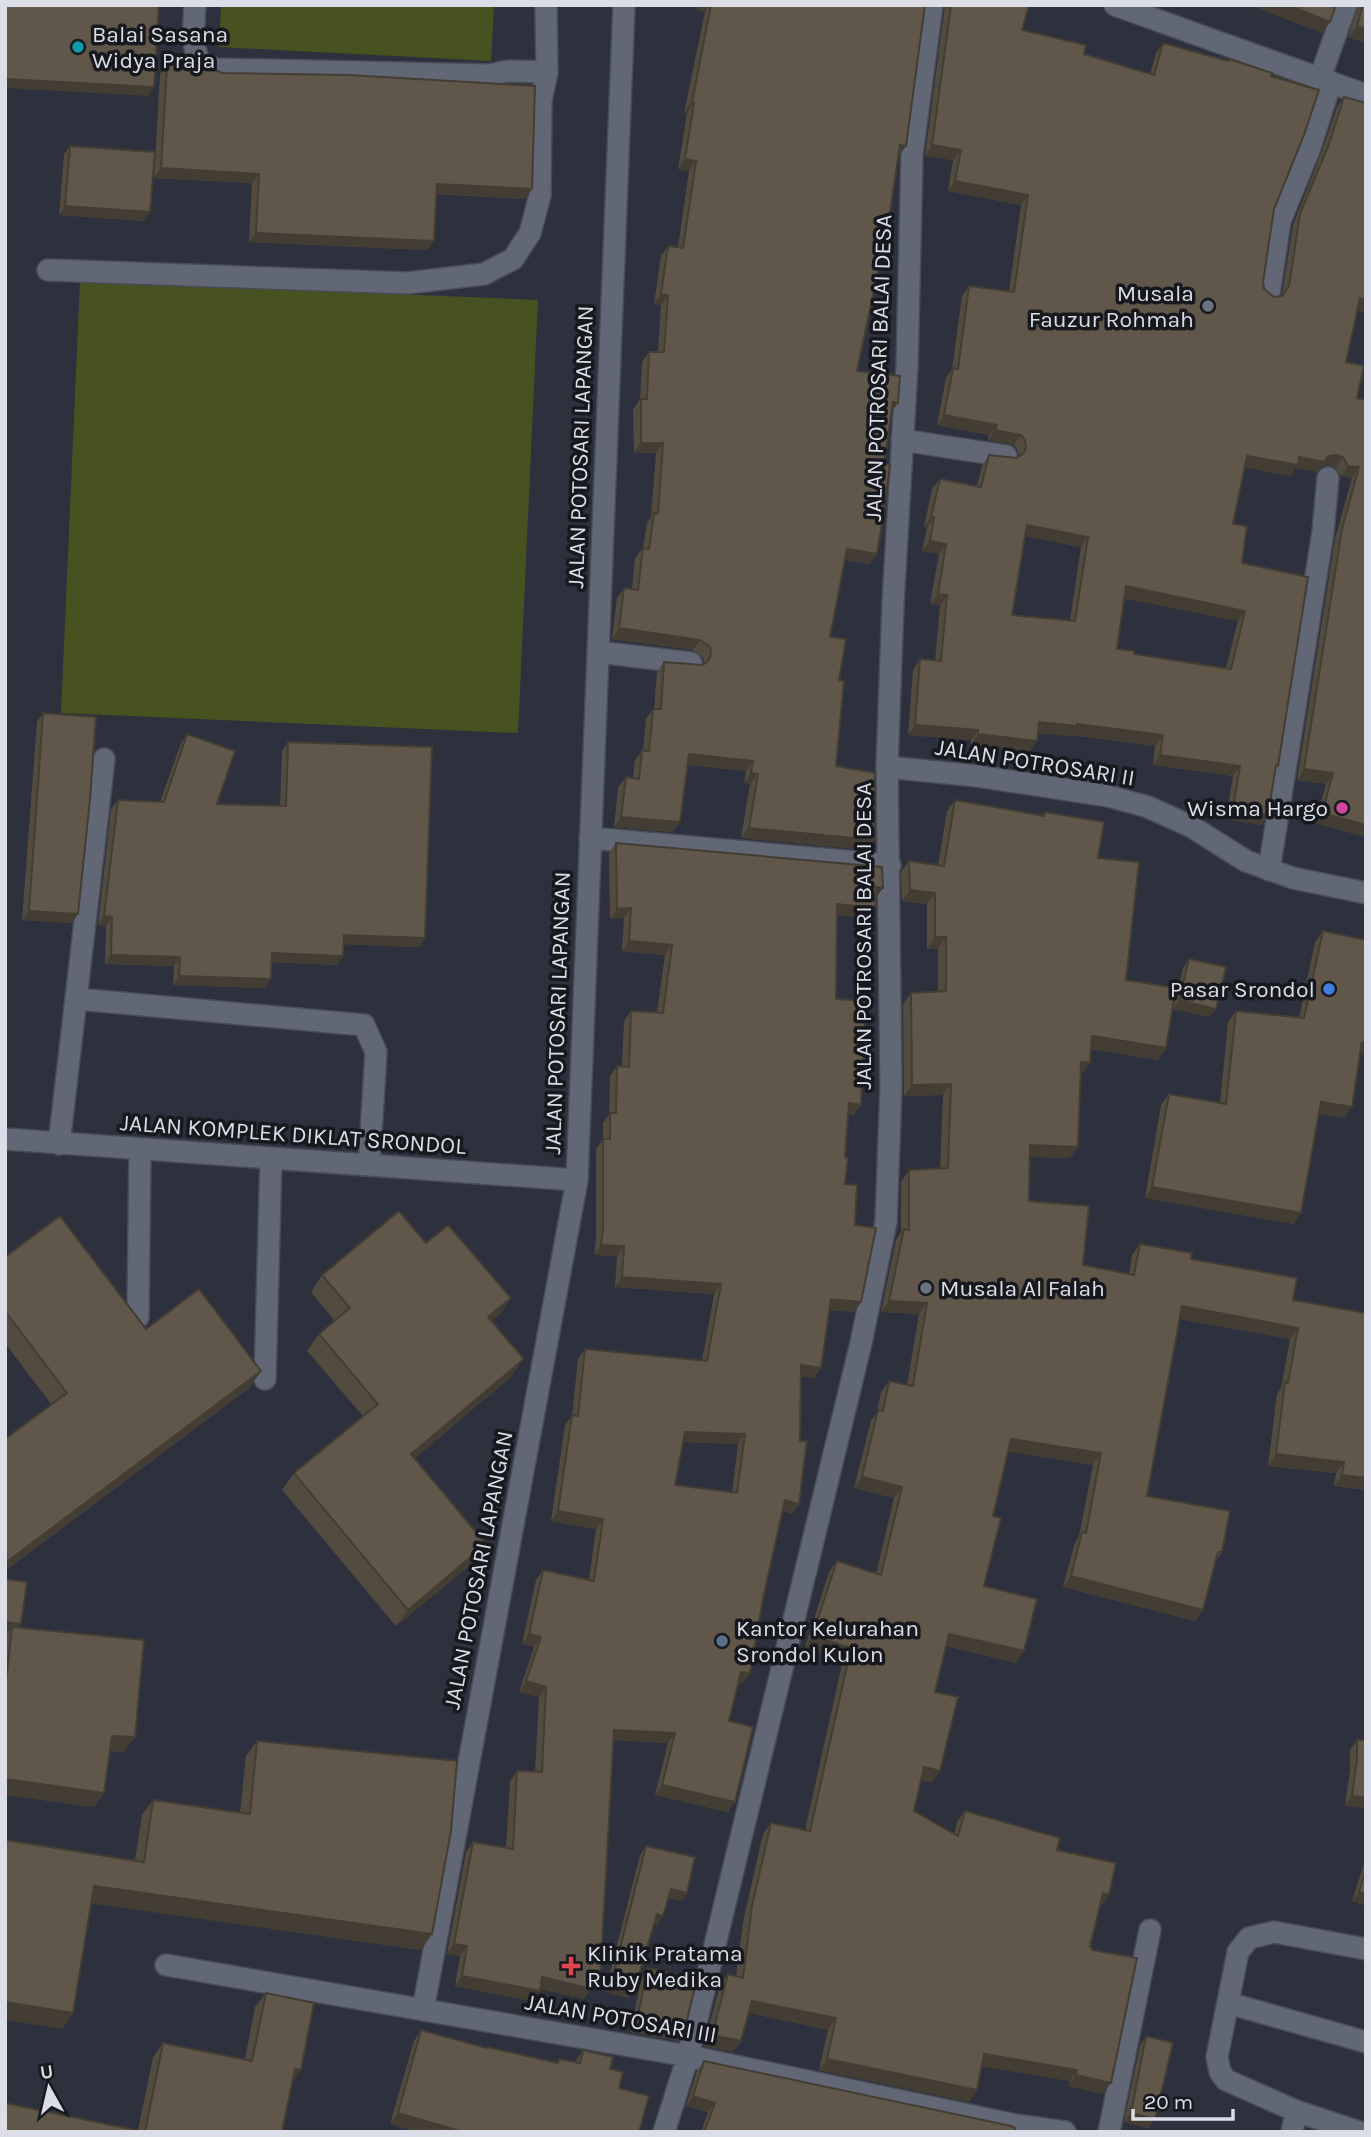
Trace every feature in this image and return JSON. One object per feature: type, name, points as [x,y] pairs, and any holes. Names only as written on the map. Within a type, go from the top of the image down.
[{"type":"street","points":[[195,5],[193,36],[197,55],[199,61],[216,69],[489,75],[508,71],[547,72]]},
{"type":"street","points":[[48,270],[407,283],[484,274],[513,259],[530,233],[540,195],[541,100],[547,72],[546,5]]},
{"type":"street","name":"JALAN POTOSARI LAPANGAN","points":[[423,2010],[578,1180],[624,5]]},
{"type":"street","name":"JALAN POTROSARI BALAI DESA","points":[[664,2132],[688,2056],[858,1356],[886,1222],[891,1088],[887,767],[893,603],[907,366],[912,153],[932,5]]},
{"type":"street","points":[[1115,5],[1366,94]]},
{"type":"street","points":[[1269,294],[1280,221],[1309,150],[1346,5]]},
{"type":"street","points":[[902,440],[1006,456]]},
{"type":"street","points":[[1269,870],[1323,532],[1328,478]]},
{"type":"street","points":[[598,652],[691,663]]},
{"type":"street","points":[[60,1144],[104,759]]},
{"type":"street","name":"JALAN POTROSARI II","points":[[887,767],[977,776],[1108,796],[1148,807],[1192,827],[1246,861],[1269,870],[1293,878],[1366,893]]},
{"type":"street","points":[[590,838],[890,866]]},
{"type":"street","points":[[77,999],[364,1025],[376,1052],[369,1166]]},
{"type":"street","name":"JALAN KOMPLEK DIKLAT SRONDOL","points":[[5,1139],[578,1180]]},
{"type":"street","points":[[138,1317],[140,1149]]},
{"type":"street","points":[[265,1379],[271,1158]]},
{"type":"street","points":[[1108,2132],[1150,1930]]},
{"type":"street","points":[[1359,2132],[1294,2121],[1226,2080],[1220,2072],[1217,2057],[1238,1952],[1249,1938],[1274,1932],[1366,1949]]},
{"type":"street","name":"JALAN POTOSARI III","points":[[166,1965],[688,2056],[1015,2128],[1065,2132]]},
{"type":"street","points":[[1228,2003],[1366,2042]]},
{"type":"green space","points":[[221,5],[494,5],[491,61],[219,47]]},
{"type":"green space","points":[[80,281],[538,300],[518,733],[61,713]]},
{"type":"building","name":"Balai Sasana Widya Praja","points":[[5,5],[159,5],[154,87],[5,79]]},
{"type":"building","points":[[711,5],[925,5],[906,146],[900,145],[884,253],[857,371],[900,376],[898,403],[893,402],[884,464],[890,465],[883,518],[877,554],[847,549],[830,637],[846,639],[839,680],[844,681],[836,766],[875,773],[875,840],[749,828],[758,774],[751,773],[753,761],[689,754],[680,822],[621,817],[626,777],[639,779],[642,750],[649,751],[653,709],[661,709],[664,662],[703,665],[711,654],[710,647],[700,640],[619,628],[624,588],[638,590],[643,548],[649,549],[654,513],[658,514],[663,443],[641,443],[641,399],[647,399],[649,352],[664,352],[668,295],[661,294],[668,246],[683,248],[696,161],[685,159],[694,103],[692,102]]},
{"type":"building","points":[[951,5],[1029,5],[1022,30],[1086,45],[1084,54],[1154,75],[1163,43],[1228,61],[1229,59],[1272,73],[1271,76],[1319,90],[1274,209],[1263,282],[1264,289],[1274,297],[1282,296],[1289,286],[1300,214],[1329,144],[1344,97],[1366,103],[1366,300],[1360,298],[1346,362],[1364,366],[1357,398],[1366,400],[1366,825],[1322,813],[1333,773],[1304,769],[1342,529],[1359,467],[1348,466],[1343,457],[1337,455],[1329,456],[1324,462],[1299,457],[1298,465],[1247,456],[1233,524],[1247,526],[1242,563],[1308,577],[1268,815],[1233,808],[1240,766],[1160,755],[1163,735],[1039,722],[1037,741],[978,734],[978,730],[915,725],[920,659],[941,661],[947,595],[938,594],[946,544],[930,541],[934,517],[931,517],[940,479],[981,487],[989,455],[1017,458],[1024,453],[1026,447],[1021,435],[995,430],[997,425],[944,415],[953,368],[958,369],[969,286],[1014,292],[1028,195],[955,181],[961,150],[932,145]],"holes":[[[1027,525],[1088,537],[1075,621],[1012,615]],[[1126,586],[1245,611],[1231,669],[1117,649]]]},
{"type":"building","points":[[1288,5],[1336,5],[1330,22]]},
{"type":"building","points":[[1363,5],[1366,5],[1366,29],[1357,26]]},
{"type":"building","points":[[167,65],[209,67],[222,73],[349,75],[535,86],[532,189],[437,184],[434,241],[256,233],[259,174],[161,168]]},
{"type":"building","points":[[70,146],[155,152],[150,212],[65,206]]},
{"type":"building","points":[[43,713],[96,717],[78,914],[29,911]]},
{"type":"building","points":[[187,734],[235,751],[217,804],[286,806],[288,742],[432,747],[425,938],[344,935],[343,956],[272,953],[271,979],[179,976],[180,957],[111,955],[112,917],[104,916],[118,800],[164,802]]},
{"type":"building","points":[[955,800],[1044,816],[1045,812],[1104,822],[1098,858],[1139,862],[1126,980],[1176,988],[1166,1048],[1092,1036],[1090,1063],[1081,1062],[1078,1147],[1030,1145],[1029,1201],[1089,1206],[1083,1265],[1134,1275],[1140,1244],[1192,1253],[1191,1259],[1297,1278],[1293,1300],[1366,1313],[1366,1478],[1342,1475],[1344,1462],[1276,1454],[1285,1382],[1288,1383],[1298,1328],[1182,1306],[1147,1496],[1230,1511],[1222,1552],[1218,1552],[1203,1610],[1071,1576],[1082,1532],[1086,1533],[1101,1453],[1011,1439],[993,1516],[1001,1518],[984,1586],[1037,1599],[1024,1651],[949,1634],[935,1692],[958,1697],[940,1771],[924,1767],[914,1811],[958,1836],[965,1811],[1060,1838],[1057,1850],[1116,1863],[1109,1895],[1103,1893],[1090,1947],[1092,1950],[1137,1958],[1111,2083],[1076,2075],[1077,2070],[984,2054],[977,2090],[827,2059],[836,2018],[752,2001],[741,2041],[712,2035],[728,1974],[743,1978],[752,1906],[771,1823],[810,1831],[851,1648],[812,1636],[837,1561],[881,1575],[902,1487],[862,1477],[878,1410],[883,1411],[889,1381],[913,1386],[927,1303],[889,1301],[904,1229],[909,1230],[909,1170],[948,1168],[951,1084],[912,1085],[911,993],[946,991],[946,937],[935,937],[935,893],[910,890],[909,861],[944,866]]},
{"type":"building","points":[[616,843],[882,867],[883,888],[876,887],[875,908],[837,904],[836,999],[866,1001],[861,1105],[849,1103],[845,1184],[857,1185],[855,1225],[876,1228],[861,1302],[831,1299],[821,1368],[801,1365],[800,1441],[807,1441],[799,1504],[785,1500],[750,1673],[741,1672],[729,1721],[753,1727],[735,1802],[662,1785],[675,1733],[614,1730],[600,1980],[594,1978],[591,1989],[542,1977],[540,1991],[462,1976],[467,1946],[454,1944],[473,1842],[513,1849],[517,1771],[542,1772],[546,1687],[526,1681],[541,1637],[529,1634],[543,1570],[594,1581],[603,1519],[558,1511],[572,1415],[578,1416],[585,1349],[707,1361],[721,1284],[622,1277],[624,1246],[601,1245],[603,1139],[610,1139],[610,1113],[616,1113],[617,1066],[629,1067],[631,1011],[663,1013],[672,945],[629,941],[631,908],[617,909]],"holes":[[[685,1432],[745,1434],[737,1493],[675,1485]]]},
{"type":"building","points":[[1323,931],[1366,940],[1366,1042],[1362,1042],[1352,1107],[1321,1102],[1301,1213],[1152,1187],[1169,1094],[1226,1104],[1236,1011],[1304,1018]]},
{"type":"building","points":[[1189,959],[1226,967],[1216,1009],[1179,1000]]},
{"type":"building","points":[[399,1211],[426,1243],[448,1225],[511,1298],[488,1317],[524,1359],[411,1454],[486,1544],[408,1610],[294,1473],[378,1404],[319,1334],[350,1308],[322,1275]]},
{"type":"building","points":[[60,1216],[146,1329],[199,1289],[261,1371],[8,1561],[5,1558],[5,1439],[67,1393],[5,1311],[5,1257]]},
{"type":"building","points":[[5,1579],[27,1582],[21,1624],[5,1622]]},
{"type":"building","points":[[12,1627],[144,1640],[135,1737],[112,1736],[104,1793],[5,1779],[5,1691]]},
{"type":"building","points":[[1357,1740],[1366,1740],[1366,1798],[1352,1796]]},
{"type":"building","points":[[257,1741],[457,1761],[451,1831],[432,1934],[94,1886],[73,2013],[5,2002],[5,1840],[144,1862],[153,1800],[250,1814]]},
{"type":"building","points":[[646,1846],[695,1857],[687,1893],[671,1889],[663,1916],[657,1914],[635,1989],[611,1984]]},
{"type":"building","points":[[1366,1869],[1366,1894],[1359,1892]]},
{"type":"building","points":[[648,1968],[697,1979],[684,2032],[636,2024]]},
{"type":"building","points":[[266,1993],[314,2003],[301,2070],[295,2069],[282,2132],[145,2132],[163,2043],[252,2061]]},
{"type":"building","points":[[421,2030],[486,2048],[558,2063],[559,2059],[580,2063],[583,2050],[613,2057],[610,2069],[623,2072],[619,2088],[649,2096],[639,2132],[463,2132],[398,2113]]},
{"type":"building","points":[[1146,2036],[1173,2043],[1155,2119],[1131,2113]]},
{"type":"building","points":[[704,2061],[1015,2128],[1014,2132],[704,2132],[715,2103],[693,2096]]},
{"type":"building","points":[[5,2103],[145,2132],[5,2132]]},
{"type":"place","name":"Balai Sasana Widya Praja","points":[[78,47]]},
{"type":"place","name":"Musala Fauzur Rohmah","points":[[1208,306]]},
{"type":"place","name":"Wisma Hargo","points":[[1342,808]]},
{"type":"place","name":"Pasar Srondol","points":[[1329,989]]},
{"type":"place","name":"Musala Al Falah","points":[[926,1288]]},
{"type":"place","name":"Kantor Kelurahan Srondol Kulon","points":[[722,1641]]},
{"type":"place","name":"Klinik Pratama Ruby Medika","points":[[571,1966]]}]
